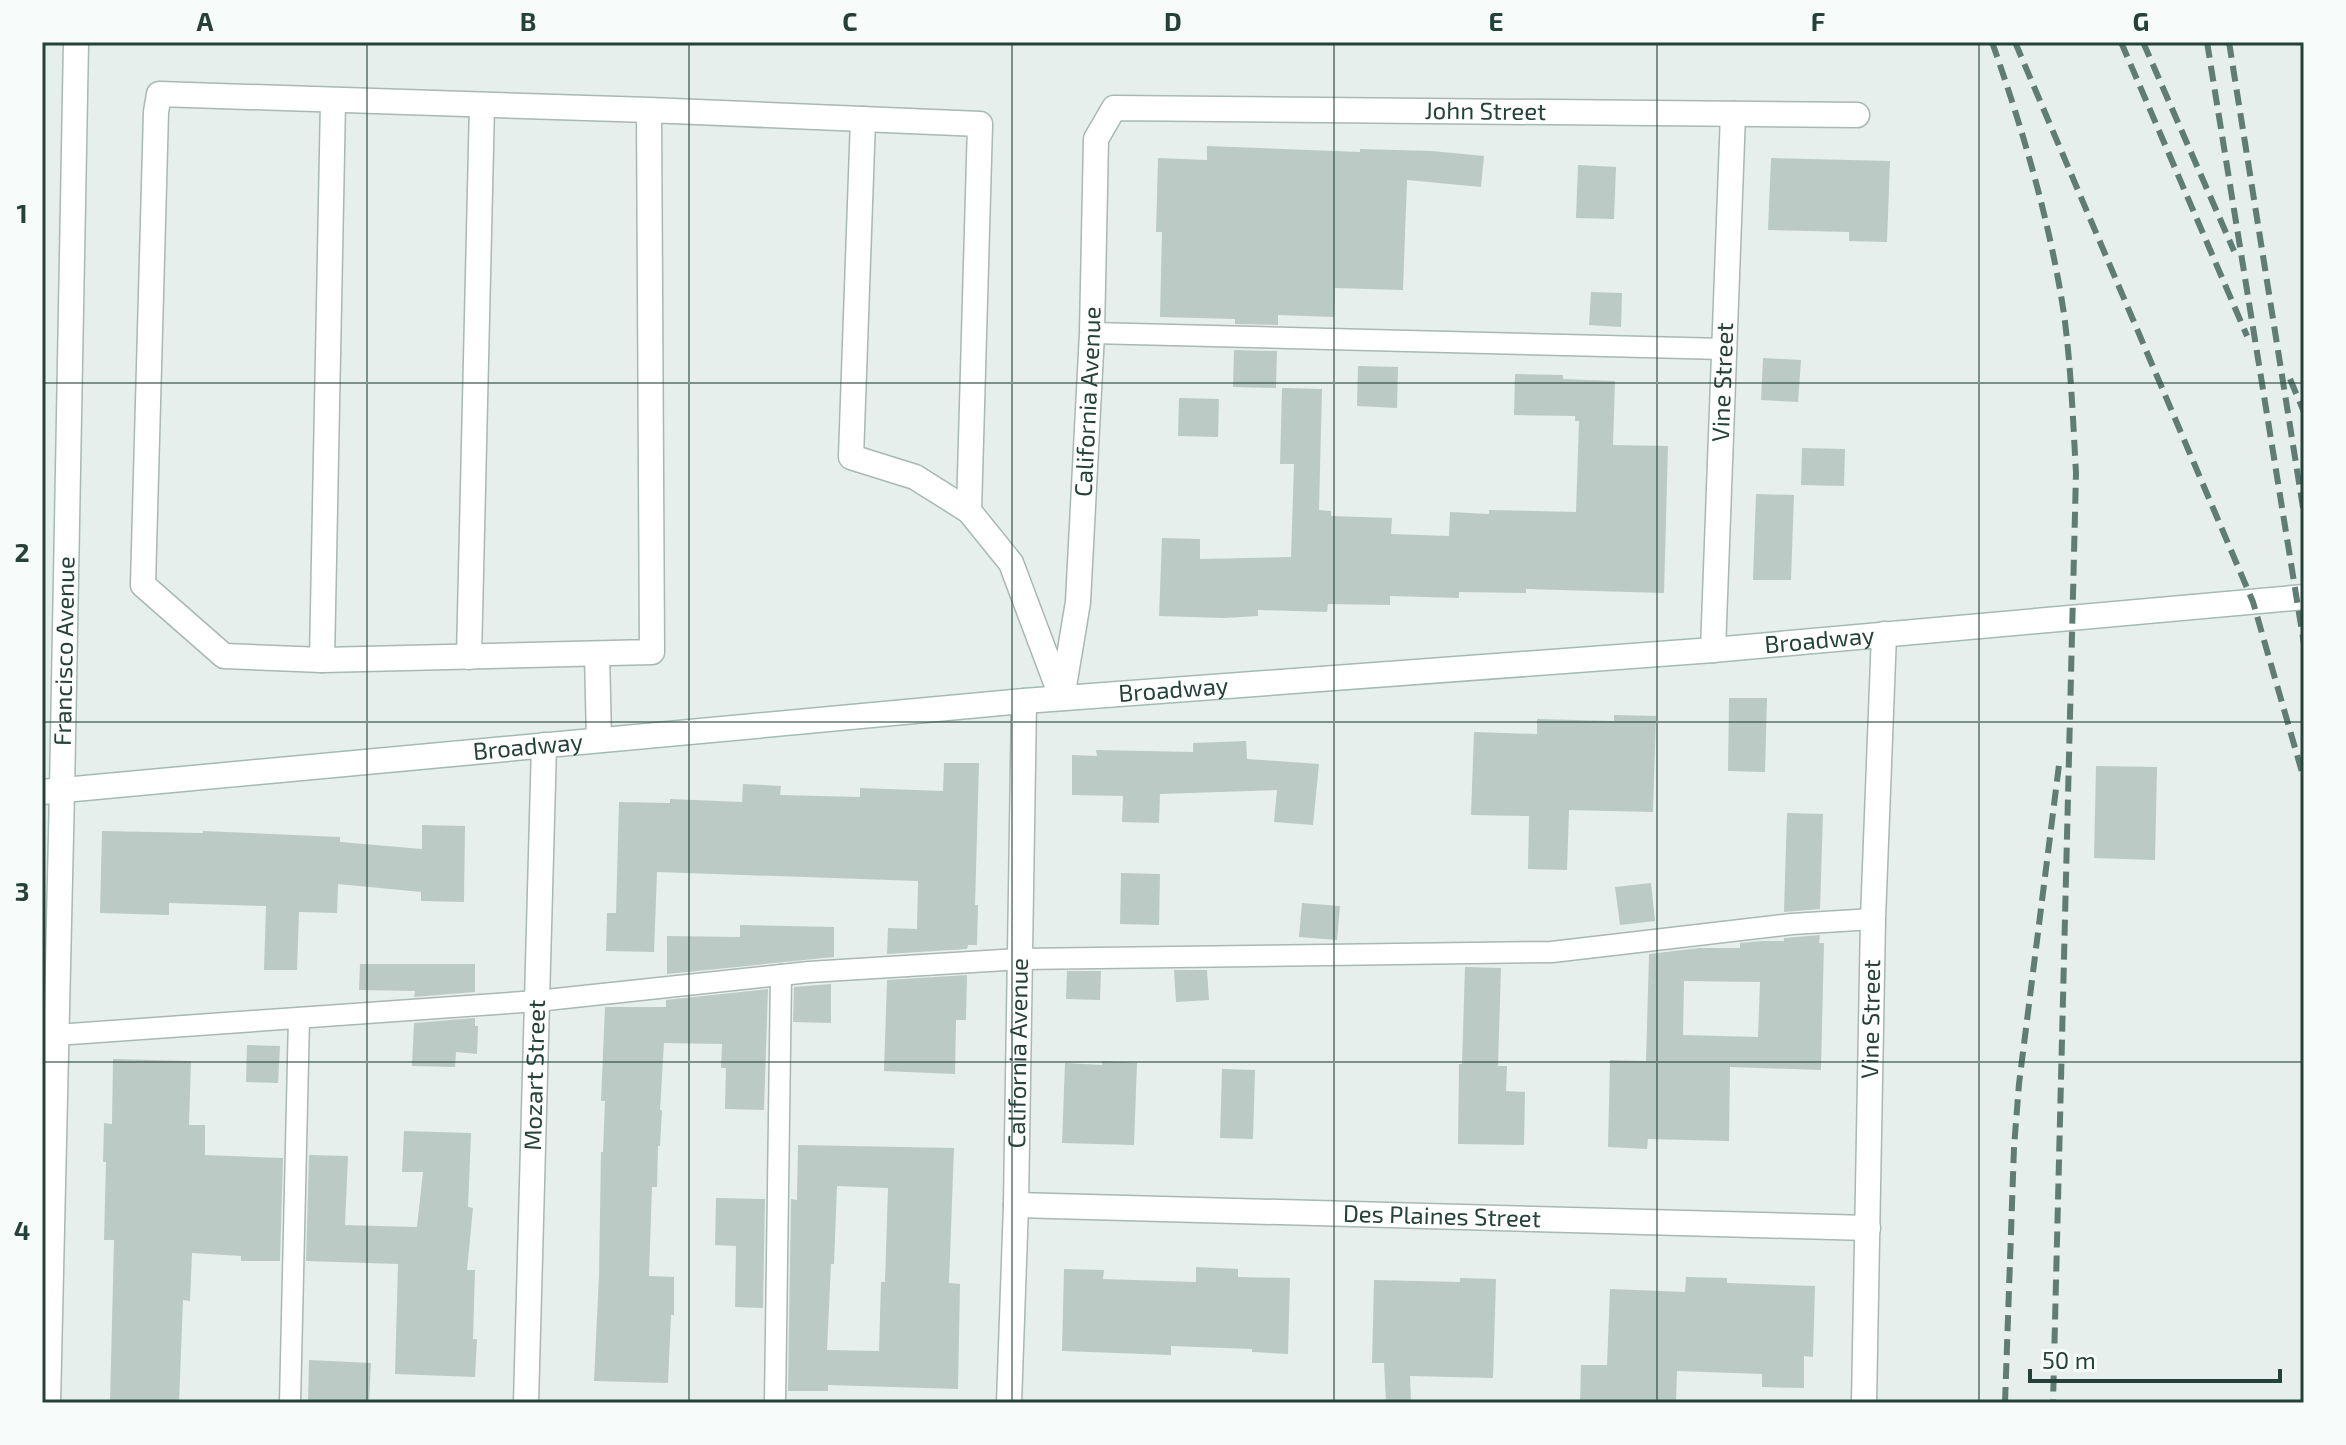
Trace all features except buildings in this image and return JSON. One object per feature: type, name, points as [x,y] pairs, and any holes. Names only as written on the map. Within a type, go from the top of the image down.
[{"type":"street","name":"Francisco Avenue","points":[[48,1403],[56,1035],[52,792],[76,42]]},
{"type":"street","points":[[649,110],[652,652],[322,660],[224,656],[143,585],[156,112],[159,94],[649,110],[980,124],[969,511]]},
{"type":"street","points":[[322,660],[333,101]]},
{"type":"street","points":[[469,657],[482,105]]},
{"type":"street","name":"John Street","points":[[1114,108],[1857,115]]},
{"type":"street","name":"California Avenue","points":[[1062,698],[1078,602],[1092,333],[1096,139],[1114,108]]},
{"type":"street","name":"Vine Street","points":[[1713,650],[1733,114]]},
{"type":"street","points":[[863,119],[851,457],[915,477],[969,511],[1011,563],[1062,698]]},
{"type":"street","name":"Broadway","points":[[52,792],[1024,701],[1713,650],[2304,597]]},
{"type":"street","name":"Vine Street","points":[[1864,1403],[1873,919],[1884,634]]},
{"type":"street","points":[[597,654],[599,740]]},
{"type":"street","name":"California Avenue","points":[[1009,1403],[1016,1205],[1024,701]]},
{"type":"street","name":"Mozart Street","points":[[526,1403],[544,745]]},
{"type":"street","name":"Des Plaines Street","points":[[1016,1205],[1868,1228]]},
{"type":"lane","points":[[1092,333],[1724,349]]},
{"type":"lane","points":[[56,1035],[537,1001],[781,975],[1020,959],[1552,952],[1792,924],[1873,919]]},
{"type":"lane","points":[[775,1403],[781,975]]},
{"type":"lane","points":[[290,1403],[299,1018]]},
{"type":"railway","points":[[1992,42],[2034,176],[2058,280],[2068,354],[2076,473],[2053,1403]]},
{"type":"railway","points":[[2015,42],[2253,602],[2304,779]]},
{"type":"railway","points":[[2121,42],[2247,336]]},
{"type":"railway","points":[[2143,42],[2234,251]]},
{"type":"railway","points":[[2207,42],[2304,644]]},
{"type":"railway","points":[[2229,42],[2304,514]]},
{"type":"railway","points":[[2290,379],[2304,412]]},
{"type":"railway","points":[[2005,1403],[2019,1084],[2059,765]]}]
